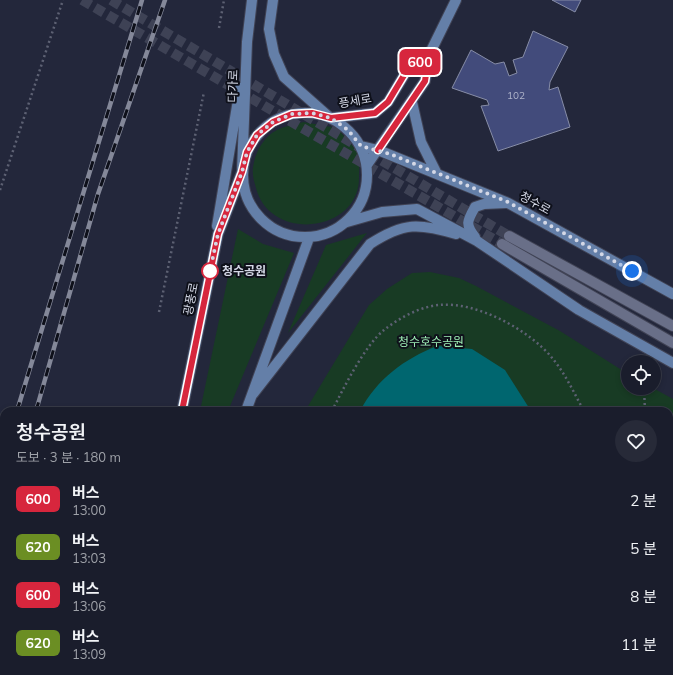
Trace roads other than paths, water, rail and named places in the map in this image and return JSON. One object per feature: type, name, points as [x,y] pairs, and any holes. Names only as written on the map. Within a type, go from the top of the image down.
[{"type":"street","name":"다가로","points":[[242,172],[247,42],[252,0]]},
{"type":"street","points":[[273,0],[269,29],[274,54],[284,77],[331,118],[348,130],[361,146],[367,165],[367,185],[360,205],[347,222]]},
{"type":"street","name":"풍세로","points":[[367,165],[412,102],[425,81],[429,55],[456,0]]},
{"type":"street","points":[[212,261],[247,42]]},
{"type":"street","name":"풍세로","points":[[331,118],[375,113],[388,102],[406,72],[429,55]]},
{"type":"street","points":[[412,102],[421,142],[436,172]]},
{"type":"street","points":[[331,118],[312,113],[292,114],[273,122],[257,135],[250,146],[242,172],[245,193],[254,212],[269,227],[288,236],[309,238],[330,233],[347,222],[382,212],[417,209],[477,241],[579,310],[673,363]]},
{"type":"street","name":"청수로","points":[[361,146],[378,150],[436,172],[508,202],[673,294]]},
{"type":"street","name":"광풍로","points":[[183,407],[218,234],[242,172]]},
{"type":"street","points":[[477,241],[468,228],[468,219],[475,207],[484,204],[508,202]]},
{"type":"street","points":[[253,394],[370,244],[389,232],[409,226],[428,226],[477,241]]},
{"type":"street","points":[[248,407],[309,238]]},
{"type":"street","points":[[673,326],[505,240],[673,343]]},
{"type":"tunnel","points":[[82,0],[502,244]]},
{"type":"tunnel","points":[[111,0],[509,236]]},
{"type":"railway","points":[[18,407],[142,0]]},
{"type":"railway","points":[[37,407],[98,194],[165,0]]},
{"type":"place","name":"청수공원","points":[[210,271]]},
{"type":"park label","name":"청수호수공원","points":[[431,342]]}]
